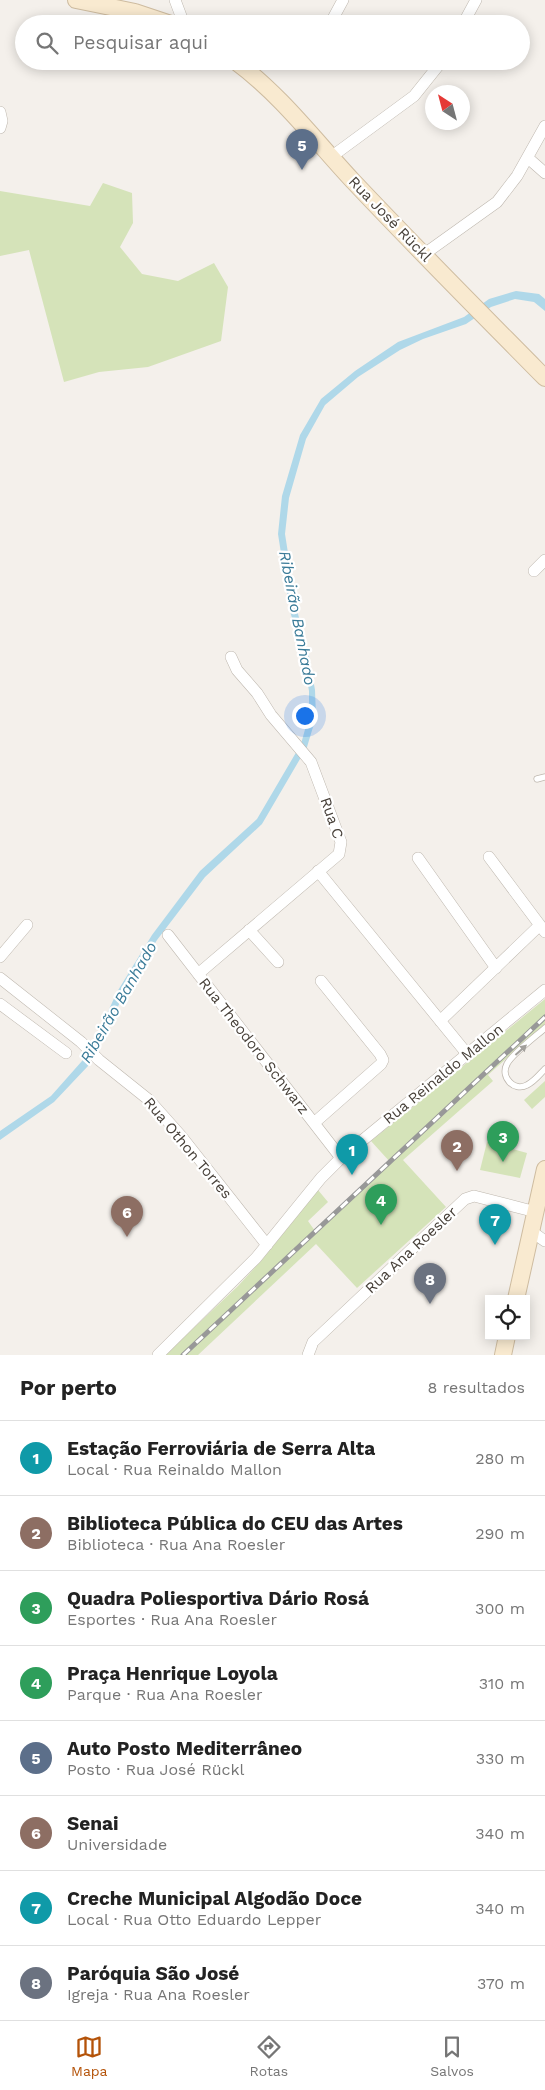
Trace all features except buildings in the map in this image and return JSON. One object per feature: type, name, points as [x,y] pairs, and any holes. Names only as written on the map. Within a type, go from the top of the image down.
[{"type":"main road","points":[[76,0],[144,15]]},
{"type":"main road","name":"Rua José Rückl","points":[[246,70],[275,95],[423,255],[545,378]]},
{"type":"main road","points":[[517,1295],[538,1236],[536,1212],[545,1170]]},
{"type":"main road","points":[[503,1355],[506,1340]]},
{"type":"street","points":[[175,0],[181,15]]},
{"type":"street","points":[[335,15],[343,0]]},
{"type":"street","points":[[468,15],[476,0]]},
{"type":"street","points":[[331,157],[414,96],[435,70]]},
{"type":"street","points":[[0,112],[2,121],[0,128]]},
{"type":"street","points":[[423,255],[497,202],[512,184],[545,126]]},
{"type":"street","points":[[528,158],[545,173]]},
{"type":"street","points":[[534,570],[545,560]]},
{"type":"street","name":"Rua C","points":[[198,974],[339,854],[341,842],[314,768],[306,755],[266,710],[253,687],[237,670],[231,657]]},
{"type":"street","points":[[440,1021],[496,968],[543,928],[489,857]]},
{"type":"street","points":[[418,858],[496,968]]},
{"type":"street","points":[[318,872],[468,1055]]},
{"type":"street","points":[[0,957],[28,926]]},
{"type":"street","points":[[249,930],[278,962]]},
{"type":"street","name":"Rua Theodoro Schwarz","points":[[168,935],[341,1158]]},
{"type":"street","name":"Rua Othon Torres","points":[[0,978],[138,1090],[164,1116],[268,1245]]},
{"type":"street","points":[[314,1123],[381,1064],[383,1060],[321,981]]},
{"type":"street","name":"Rua Reinaldo Mallon","points":[[158,1355],[240,1276],[268,1245],[321,1178],[341,1158],[545,990]]},
{"type":"street","points":[[0,1004],[66,1053]]},
{"type":"street","name":"Rua Ana Roesler","points":[[308,1355],[313,1342],[465,1199],[474,1196],[536,1212]]},
{"type":"lane","points":[[537,779],[545,777]]},
{"type":"lane","points":[[545,1028],[507,1063],[504,1073],[508,1082],[517,1087],[527,1085],[545,1069]]},
{"type":"green space","points":[[103,183],[132,193],[133,223],[120,247],[142,274],[178,281],[214,263],[228,287],[221,341],[148,367],[99,372],[64,382],[29,250],[0,256],[0,191],[90,206]]},
{"type":"green space","points":[[545,999],[545,1024],[488,1075],[493,1081],[403,1160],[446,1207],[357,1288],[316,1244],[198,1355],[165,1355],[238,1286],[261,1261],[318,1190],[328,1202],[308,1221],[315,1231],[390,1162],[371,1141]]},
{"type":"green space","points":[[545,1081],[545,1097],[532,1109],[524,1100]]},
{"type":"green space","points":[[487,1142],[527,1153],[520,1178],[480,1170]]},
{"type":"water","name":"Ribeirão Banhado","points":[[516,291],[539,294],[545,299],[545,311],[534,302],[515,299],[491,307],[466,324],[423,339],[400,350],[358,377],[325,405],[306,439],[289,498],[285,534],[297,610],[309,656],[315,690],[316,717],[307,747],[262,824],[205,877],[157,940],[123,996],[88,1066],[54,1102],[0,1140],[0,1131],[51,1096],[82,1061],[93,1044],[117,992],[152,935],[200,871],[257,819],[301,744],[309,715],[309,691],[303,657],[290,611],[278,534],[282,496],[300,435],[321,399],[355,371],[398,342],[464,317],[489,299]]},
{"type":"railway","points":[[183,1355],[545,1017]]},
{"type":"place","name":"Auto Posto Mediterrâneo","points":[[302,170]]},
{"type":"place","name":"Quadra Poliesportiva Dário Rosá","points":[[503,1162]]},
{"type":"place","name":"Biblioteca Pública do CEU das Artes","points":[[457,1171]]},
{"type":"place","name":"Estação Ferroviária de Serra Alta","points":[[352,1175]]},
{"type":"place","name":"Praça Henrique Loyola","points":[[381,1225]]},
{"type":"place","name":"Senai","points":[[127,1237]]},
{"type":"place","name":"Creche Municipal Algodão Doce","points":[[495,1245]]},
{"type":"place","name":"Paróquia São José","points":[[430,1304]]}]
